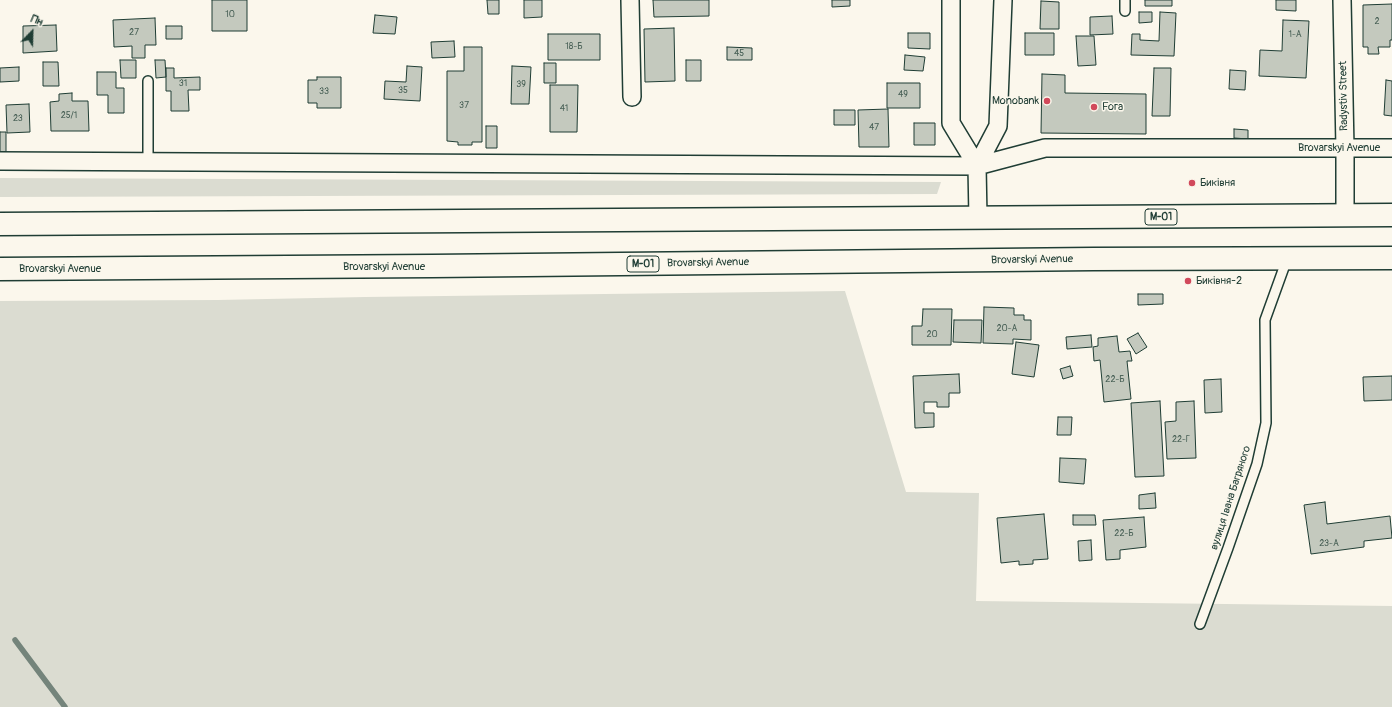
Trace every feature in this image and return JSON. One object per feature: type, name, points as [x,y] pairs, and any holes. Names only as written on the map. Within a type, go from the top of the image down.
[{"type":"highway","name":"М-01","points":[[0,224],[1392,215]]},
{"type":"highway","name":"Brovarskyi Avenue","points":[[0,269],[1094,259],[1392,258]]},
{"type":"street","points":[[630,0],[632,97]]},
{"type":"street","points":[[951,0],[951,123],[977,166]]},
{"type":"street","points":[[978,218],[977,166],[998,126],[1003,0]]},
{"type":"street","name":"Radystiv Street","points":[[1342,0],[1345,215]]},
{"type":"street","name":"Brovarskyi Avenue","points":[[0,161],[977,166],[1044,148],[1392,148]]},
{"type":"lane","points":[[1125,0],[1125,11]]},
{"type":"lane","points":[[148,81],[148,162]]},
{"type":"lane","name":"вулиця Івана Багряного","points":[[1200,624],[1257,464],[1266,423],[1265,320],[1287,259]]},
{"type":"shaded area","points":[[0,178],[941,182],[937,194],[0,197]]},
{"type":"shaded area","points":[[845,291],[906,492],[979,493],[976,601],[1392,606],[1392,707],[0,707],[0,301],[218,300]]},
{"type":"building","points":[[212,0],[247,0],[247,31],[212,31]]},
{"type":"building","points":[[487,0],[499,0],[499,14],[488,14]]},
{"type":"building","points":[[524,0],[542,0],[542,17],[524,18]]},
{"type":"building","points":[[653,0],[709,0],[709,16],[654,17]]},
{"type":"building","points":[[832,0],[850,0],[850,6],[832,7]]},
{"type":"building","points":[[1145,0],[1172,0],[1172,6],[1145,6]]},
{"type":"building","points":[[1276,0],[1296,0],[1296,11],[1276,10]]},
{"type":"building","points":[[1041,1],[1059,2],[1059,29],[1040,29]]},
{"type":"building","points":[[1392,4],[1392,40],[1390,40],[1390,47],[1378,47],[1379,54],[1368,54],[1368,47],[1363,47],[1363,5]]},
{"type":"building","points":[[1139,12],[1152,12],[1152,22],[1139,23]]},
{"type":"building","points":[[1160,12],[1176,13],[1174,56],[1131,55],[1132,34],[1140,34],[1140,40],[1159,41]]},
{"type":"building","points":[[375,15],[397,17],[395,34],[373,33]]},
{"type":"building","points":[[1112,16],[1113,34],[1090,35],[1090,17]]},
{"type":"building","points":[[155,18],[156,45],[145,45],[145,58],[132,58],[132,46],[114,47],[113,20]]},
{"type":"building","points":[[1283,20],[1309,21],[1306,78],[1259,76],[1260,50],[1282,51]]},
{"type":"building","points":[[56,25],[57,51],[23,53],[23,26]]},
{"type":"building","points":[[166,26],[182,26],[182,39],[166,39]]},
{"type":"building","points":[[674,28],[675,81],[645,82],[644,29]]},
{"type":"building","points":[[908,33],[930,33],[930,49],[908,48]]},
{"type":"building","points":[[1025,33],[1054,33],[1054,55],[1025,55]]},
{"type":"building","points":[[548,34],[600,34],[600,60],[548,60]]},
{"type":"building","points":[[1076,36],[1094,36],[1096,65],[1078,66]]},
{"type":"building","points":[[454,41],[455,57],[432,58],[431,42]]},
{"type":"building","points":[[464,47],[482,47],[482,142],[472,142],[472,145],[458,145],[458,142],[447,141],[447,71],[464,71]]},
{"type":"building","points":[[727,47],[752,48],[752,60],[727,60]]},
{"type":"building","points":[[905,55],[925,57],[923,71],[904,70]]},
{"type":"building","points":[[120,60],[136,60],[136,78],[121,78]]},
{"type":"building","points":[[155,60],[165,60],[166,77],[156,78]]},
{"type":"building","points":[[686,60],[701,60],[701,81],[686,81]]},
{"type":"building","points":[[43,62],[58,62],[59,86],[43,86]]},
{"type":"building","points":[[544,63],[556,63],[556,83],[544,83]]},
{"type":"building","points":[[407,66],[422,67],[420,101],[384,99],[385,81],[406,82]]},
{"type":"building","points":[[512,66],[531,67],[529,104],[511,104]]},
{"type":"building","points":[[19,67],[19,81],[0,82],[0,68]]},
{"type":"building","points":[[166,68],[174,68],[174,78],[200,77],[200,90],[188,90],[189,111],[171,111],[171,91],[166,91]]},
{"type":"building","points":[[1154,68],[1171,68],[1170,116],[1152,116]]},
{"type":"building","points":[[1230,70],[1246,71],[1245,90],[1229,89]]},
{"type":"building","points":[[97,72],[116,72],[116,88],[124,88],[124,113],[108,113],[108,95],[97,95]]},
{"type":"building","name":"Fora","points":[[1042,74],[1065,75],[1065,93],[1146,94],[1146,134],[1041,133]]},
{"type":"building","points":[[317,77],[341,77],[341,108],[317,108],[317,103],[308,103],[308,80],[317,80]]},
{"type":"building","points":[[1386,80],[1392,81],[1392,116],[1384,115]]},
{"type":"building","points":[[887,83],[920,83],[920,108],[887,108]]},
{"type":"building","points":[[550,85],[578,85],[577,132],[550,132]]},
{"type":"building","points":[[72,93],[72,101],[88,101],[89,131],[51,131],[50,102],[59,101],[59,94]]},
{"type":"building","points":[[29,104],[30,132],[7,133],[6,105]]},
{"type":"building","points":[[888,109],[889,147],[859,147],[858,110]]},
{"type":"building","points":[[834,110],[855,110],[855,125],[834,125]]},
{"type":"building","points":[[914,123],[935,123],[935,145],[914,145]]},
{"type":"building","points":[[486,126],[497,126],[497,148],[486,148]]},
{"type":"building","points":[[1234,129],[1248,130],[1248,139],[1234,138]]},
{"type":"building","points":[[0,132],[6,132],[6,152],[0,152]]},
{"type":"building","points":[[1138,294],[1163,294],[1163,304],[1138,305]]},
{"type":"building","points":[[984,307],[1014,308],[1014,315],[1024,315],[1024,320],[1031,320],[1031,340],[1013,339],[1013,344],[983,343]]},
{"type":"building","points":[[923,309],[952,309],[951,345],[912,345],[912,326],[922,326]]},
{"type":"building","points":[[954,320],[982,320],[981,343],[953,342]]},
{"type":"building","points":[[1138,333],[1147,347],[1136,354],[1127,339]]},
{"type":"building","points":[[1091,335],[1092,347],[1067,349],[1066,337]]},
{"type":"building","points":[[1117,336],[1119,352],[1130,351],[1132,361],[1127,361],[1131,399],[1104,402],[1100,360],[1094,361],[1093,347],[1098,346],[1098,338]]},
{"type":"building","points":[[1016,342],[1039,345],[1034,377],[1012,374]]},
{"type":"building","points":[[1070,366],[1073,376],[1063,379],[1060,369]]},
{"type":"building","points":[[959,374],[960,393],[949,393],[949,407],[937,407],[937,402],[924,402],[924,413],[934,413],[934,427],[915,428],[913,376]]},
{"type":"building","points":[[1392,376],[1392,400],[1364,401],[1363,377]]},
{"type":"building","points":[[1221,379],[1222,412],[1205,413],[1204,380]]},
{"type":"building","points":[[1160,401],[1164,476],[1135,477],[1131,403]]},
{"type":"building","points":[[1194,401],[1196,458],[1167,459],[1165,422],[1176,421],[1176,402]]},
{"type":"building","points":[[1058,417],[1072,417],[1071,435],[1057,435]]},
{"type":"building","points":[[1060,458],[1086,459],[1084,484],[1059,482]]},
{"type":"building","points":[[1155,493],[1156,508],[1139,509],[1139,495]]},
{"type":"building","points":[[1325,502],[1327,524],[1390,516],[1392,538],[1364,541],[1364,547],[1311,554],[1304,505]]},
{"type":"building","points":[[1044,514],[1048,559],[1033,560],[1033,564],[1019,565],[1019,561],[1001,563],[997,518]]},
{"type":"building","points":[[1073,515],[1095,515],[1096,525],[1073,525]]},
{"type":"building","points":[[1144,517],[1146,547],[1120,550],[1120,559],[1106,560],[1103,520]]},
{"type":"building","points":[[1091,540],[1092,560],[1079,561],[1078,541]]},
{"type":"waterway","points":[[15,640],[65,707]]},
{"type":"place","name":"Monobank","points":[[1047,101]]},
{"type":"place","name":"Fora","points":[[1094,107]]},
{"type":"place","name":"Бикiвня","points":[[1192,183]]},
{"type":"place","name":"Бикiвня-2","points":[[1188,281]]}]
